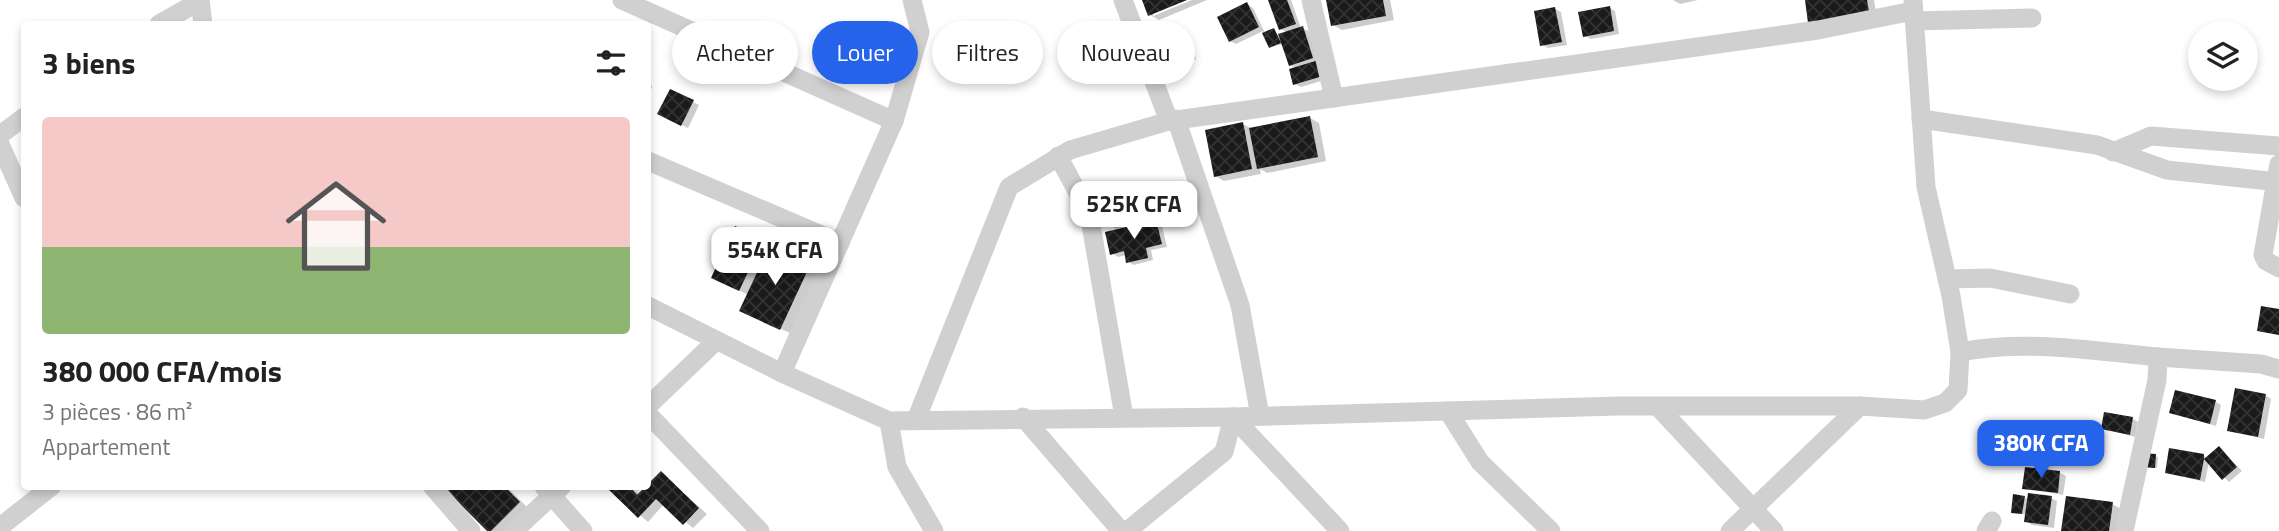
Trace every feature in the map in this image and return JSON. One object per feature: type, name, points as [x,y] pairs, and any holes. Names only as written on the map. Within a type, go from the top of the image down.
[{"type":"street","points":[[164,21],[200,0],[203,21]]},
{"type":"street","points":[[622,0],[894,121]]},
{"type":"street","points":[[782,373],[894,121],[920,32],[912,0]]},
{"type":"street","points":[[1123,0],[1173,120],[1240,304],[1261,416]]},
{"type":"street","points":[[1311,0],[1334,98]]},
{"type":"street","points":[[651,308],[782,373],[888,421],[1860,405],[1924,410],[1945,402],[1958,390],[1960,352],[1926,187],[1913,10]]},
{"type":"street","points":[[916,420],[1009,187],[1058,156],[1173,120],[1818,30],[1913,10],[2032,18]]},
{"type":"street","points":[[0,135],[21,119]]},
{"type":"street","points":[[1921,119],[2097,145],[2167,170],[2278,176],[2263,255],[2266,261],[2279,268]]},
{"type":"street","points":[[2113,152],[2151,136],[2279,146]]},
{"type":"street","points":[[0,144],[21,191]]},
{"type":"street","points":[[1058,156],[1089,213],[1124,417]]},
{"type":"street","points":[[651,162],[840,243]]},
{"type":"street","points":[[1947,279],[1990,278],[2070,294]]},
{"type":"street","points":[[651,403],[716,341]]},
{"type":"street","points":[[1960,352],[1989,346],[2047,346],[2261,365],[2279,369]]},
{"type":"street","points":[[2124,531],[2157,380],[2158,357]]},
{"type":"street","points":[[1730,531],[1860,405]]},
{"type":"street","points":[[1659,408],[1774,531]]},
{"type":"street","points":[[1448,411],[1480,462],[1551,531]]},
{"type":"street","points":[[651,417],[760,531]]},
{"type":"street","points":[[1023,417],[1121,531]]},
{"type":"street","points":[[1127,531],[1224,452],[1233,417]]},
{"type":"street","points":[[1233,417],[1340,531]]},
{"type":"street","points":[[888,421],[897,467],[934,531]]},
{"type":"street","points":[[0,527],[46,490]]},
{"type":"street","points":[[435,490],[471,531]]},
{"type":"street","points":[[514,531],[551,490]]},
{"type":"street","points":[[553,490],[583,531]]},
{"type":"building","points":[[1142,0],[1187,0],[1148,16]]},
{"type":"building","points":[[1268,0],[1287,0],[1296,24],[1279,30]]},
{"type":"building","points":[[1326,0],[1383,0],[1386,16],[1331,26]]},
{"type":"building","points":[[1805,0],[1867,0],[1869,12],[1808,23]]},
{"type":"building","points":[[1247,2],[1259,27],[1229,42],[1217,17]]},
{"type":"building","points":[[1610,6],[1614,31],[1583,37],[1578,12]]},
{"type":"building","points":[[1555,7],[1562,42],[1540,46],[1534,11]]},
{"type":"building","points":[[1303,26],[1313,58],[1289,66],[1278,34]]},
{"type":"building","points":[[1274,28],[1281,43],[1269,48],[1262,33]]},
{"type":"building","points":[[1322,59],[1326,75],[1293,85],[1289,69]]},
{"type":"building","points":[[670,89],[694,100],[681,126],[657,114]]},
{"type":"building","points":[[1310,116],[1318,157],[1257,169],[1249,128]]},
{"type":"building","points":[[1243,122],[1252,169],[1214,177],[1205,130]]},
{"type":"building","points":[[1144,195],[1150,212],[1108,227],[1103,209]]},
{"type":"building","points":[[1156,220],[1162,244],[1146,248],[1148,258],[1126,263],[1124,251],[1110,255],[1105,232]]},
{"type":"building","points":[[735,226],[764,239],[739,291],[711,278]]},
{"type":"building","points":[[770,245],[811,263],[780,330],[739,311]]},
{"type":"building","points":[[2261,306],[2279,309],[2279,335],[2257,331]]},
{"type":"building","points":[[2235,388],[2266,394],[2258,437],[2227,431]]},
{"type":"building","points":[[2175,390],[2216,400],[2210,424],[2169,413]]},
{"type":"building","points":[[2104,412],[2133,417],[2130,435],[2101,429]]},
{"type":"building","points":[[2219,446],[2237,467],[2222,480],[2204,459]]},
{"type":"building","points":[[2169,448],[2204,454],[2200,480],[2165,473]]},
{"type":"building","points":[[2142,453],[2156,454],[2155,468],[2141,467]]},
{"type":"building","points":[[2025,467],[2060,471],[2058,493],[2022,489]]},
{"type":"building","points":[[661,471],[699,508],[683,525],[656,499],[638,518],[609,490],[633,490],[637,495],[642,490],[651,490],[651,481]]},
{"type":"building","points":[[446,490],[508,490],[520,502],[491,531],[487,531]]},
{"type":"building","points":[[2028,493],[2052,496],[2048,525],[2024,522]]},
{"type":"building","points":[[2013,494],[2025,496],[2022,514],[2011,513]]},
{"type":"building","points":[[2066,496],[2113,502],[2109,531],[2061,531]]}]
